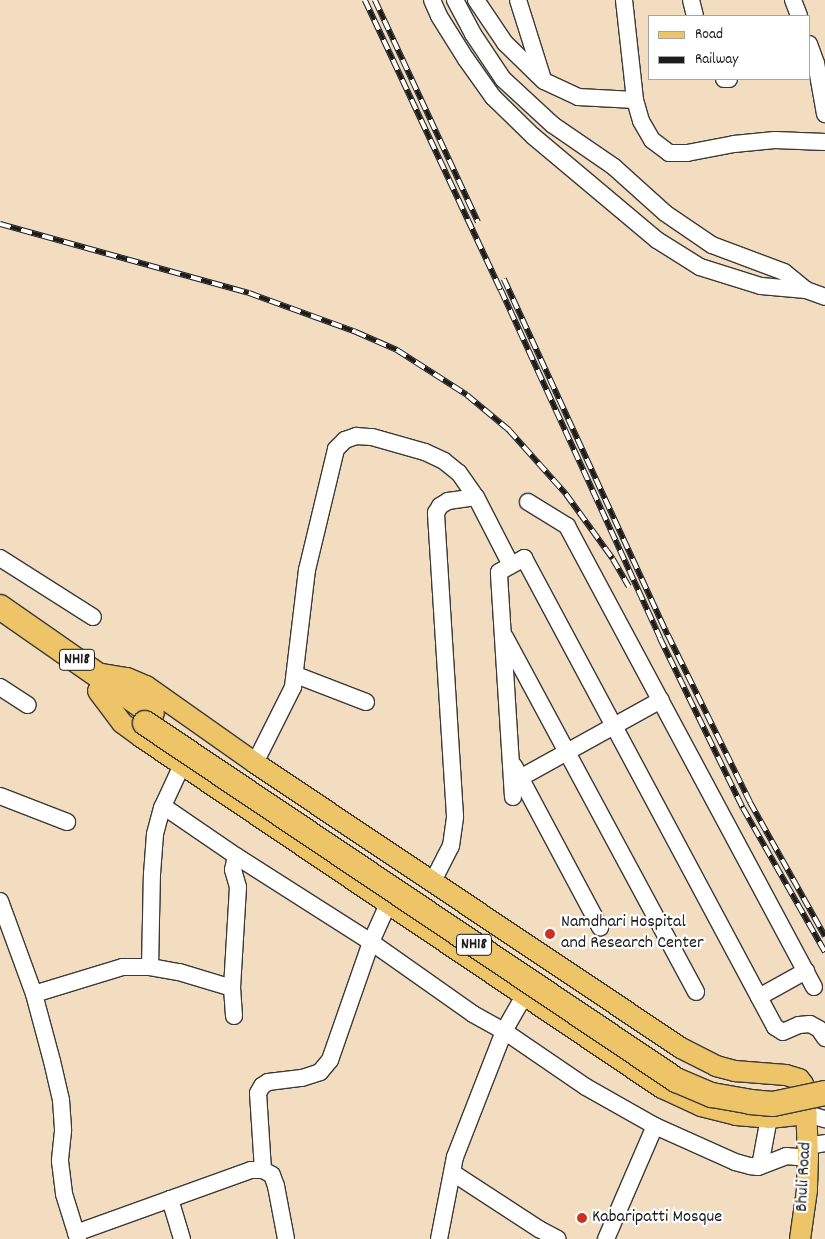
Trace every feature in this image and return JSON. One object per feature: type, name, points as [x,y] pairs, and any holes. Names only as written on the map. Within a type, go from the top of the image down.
[{"type":"highway","name":"NH18","points":[[0,607],[88,676],[676,1080],[712,1095],[750,1102],[782,1103],[825,1093]]},
{"type":"highway","name":"NH18","points":[[0,626],[88,676]]},
{"type":"highway","name":"NH18","points":[[149,718],[663,1058],[696,1075],[723,1085],[746,1089],[770,1090],[790,1088],[825,1076]]},
{"type":"main road","name":"Bhuli Road","points":[[88,676],[127,678],[146,686],[256,763],[681,1048],[716,1066],[735,1071],[794,1076],[802,1084],[816,1116],[814,1149],[800,1239]]},
{"type":"main road","points":[[88,676],[122,723],[662,1088],[709,1109],[736,1115],[769,1118],[816,1116]]},
{"type":"street","points":[[432,0],[439,16],[466,60],[493,97],[532,136],[657,240],[700,267],[761,286],[806,290],[825,297]]},
{"type":"street","points":[[455,0],[473,34],[503,78],[553,125],[614,167],[665,213],[712,245],[784,272],[806,290]]},
{"type":"street","points":[[476,0],[505,43],[544,81],[578,97],[634,100]]},
{"type":"street","points":[[518,0],[527,34],[544,81]]},
{"type":"street","points":[[624,0],[634,100],[641,121],[652,140],[669,153],[686,153],[734,144],[775,140],[825,142]]},
{"type":"street","points":[[691,0],[695,15]]},
{"type":"street","points":[[793,0],[799,15]]},
{"type":"street","points":[[810,46],[817,63],[825,114]]},
{"type":"street","points":[[256,763],[290,695],[296,675],[307,570],[336,449],[345,440],[356,436],[372,437],[425,452],[444,461],[459,473],[476,497],[511,565]]},
{"type":"street","points":[[433,881],[451,846],[455,816],[436,513],[440,506],[448,501],[476,497]]},
{"type":"street","points":[[528,502],[567,526],[814,987]]},
{"type":"street","points":[[0,558],[93,617]]},
{"type":"street","points":[[513,797],[499,572],[524,558],[779,1031],[788,1032],[799,1025],[810,1024],[819,1029],[825,1038]]},
{"type":"street","points":[[503,632],[696,992]]},
{"type":"street","points":[[296,675],[366,702]]},
{"type":"street","points":[[0,687],[28,705]]},
{"type":"street","points":[[520,778],[661,700]]},
{"type":"street","points":[[511,761],[600,927]]},
{"type":"street","points":[[150,967],[155,834],[163,806],[182,765]]},
{"type":"street","points":[[0,796],[67,822]]},
{"type":"street","points":[[163,806],[236,856],[371,942],[473,1014],[504,1031],[586,1087],[655,1126],[735,1162],[750,1166],[760,1166],[786,1156],[814,1149]]},
{"type":"street","points":[[234,1016],[232,988],[238,893],[233,870],[236,856]]},
{"type":"street","points":[[0,901],[34,994],[61,1100],[63,1132],[60,1161],[64,1194],[77,1236],[170,1199],[251,1170],[263,1170],[272,1176],[276,1186],[286,1239]]},
{"type":"street","points":[[263,1170],[257,1102],[258,1093],[262,1086],[268,1082],[302,1078],[320,1072],[330,1060],[371,942],[388,904]]},
{"type":"street","points":[[34,994],[123,967],[150,967],[179,972],[232,988]]},
{"type":"street","points":[[759,997],[806,971]]},
{"type":"street","points":[[440,1239],[456,1157],[504,1031],[524,996]]},
{"type":"street","points":[[760,1166],[769,1118]]},
{"type":"street","points":[[606,1239],[655,1126]]},
{"type":"street","points":[[453,1173],[539,1229],[558,1239]]},
{"type":"street","points":[[170,1199],[182,1239]]},
{"type":"railway","points":[[365,0],[501,290],[660,638],[743,808],[825,952]]},
{"type":"railway","points":[[375,0],[478,222]]},
{"type":"railway","points":[[0,224],[249,293],[356,332],[397,350],[467,395],[509,430],[566,494],[613,559],[629,587]]},
{"type":"railway","points":[[504,279],[668,635],[750,802],[825,936]]},
{"type":"place","name":"Namdhari Hospital and Research Center","points":[[550,934]]},
{"type":"place","name":"Kabaripatti Mosque","points":[[582,1218]]}]
